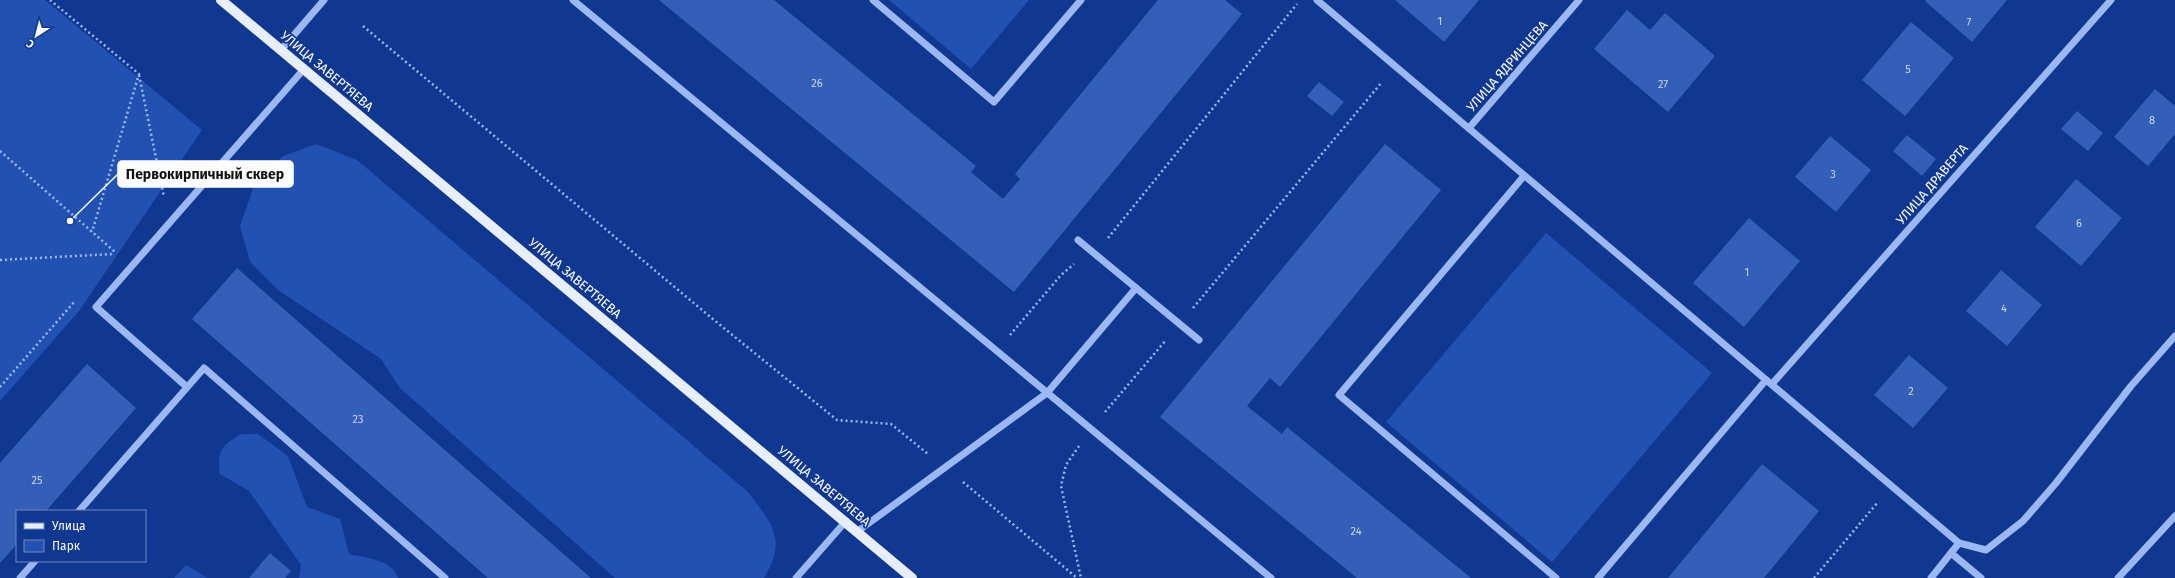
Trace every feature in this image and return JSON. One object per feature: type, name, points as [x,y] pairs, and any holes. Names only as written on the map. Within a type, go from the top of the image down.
[{"type":"main road","name":"УЛИЦА ЗАВЕРТЯЕВА","points":[[221,0],[858,531],[912,578]]},
{"type":"street","points":[[281,50],[324,0]]},
{"type":"street","points":[[573,0],[1271,578]]},
{"type":"street","points":[[874,0],[994,102],[1081,0]]},
{"type":"street","points":[[1317,0],[1959,543],[1986,550],[2023,521],[2056,483],[2131,386],[2175,336]]},
{"type":"street","name":"УЛИЦА ЯДРИНЦЕВА","points":[[1468,128],[1579,0]]},
{"type":"street","name":"УЛИЦА ДРАВЕРТА","points":[[1598,578],[1769,382],[2111,0]]},
{"type":"street","points":[[187,387],[96,307],[304,69]]},
{"type":"street","points":[[1524,176],[1339,395],[1556,578]]},
{"type":"street","points":[[1078,240],[1199,340]]},
{"type":"street","points":[[858,531],[1047,393],[1136,288]]},
{"type":"street","points":[[80,510],[204,368],[445,578]]},
{"type":"street","points":[[2118,578],[2175,516]]},
{"type":"street","points":[[796,578],[846,521]]},
{"type":"street","points":[[1931,578],[1959,543]]},
{"type":"street","points":[[1951,553],[1981,578]]},
{"type":"street","points":[[20,578],[34,562]]},
{"type":"path","points":[[50,0],[139,74],[164,200]]},
{"type":"path","points":[[996,351],[1061,275],[1077,262],[1096,254],[1300,0]]},
{"type":"path","points":[[363,26],[714,320],[838,420],[890,424],[945,467],[1077,578]]},
{"type":"path","points":[[92,232],[139,74]]},
{"type":"path","points":[[0,151],[117,254],[0,260]]},
{"type":"path","points":[[1814,578],[1891,486]]},
{"type":"green space","points":[[0,0],[45,0],[202,130],[79,311],[0,401]]},
{"type":"green space","points":[[889,0],[1029,0],[971,69]]},
{"type":"green space","points":[[316,144],[357,160],[748,492],[770,523],[776,542],[775,553],[764,578],[615,578],[400,388],[381,359],[278,290],[250,262],[240,226],[254,186],[283,156]]},
{"type":"green space","points":[[1546,233],[1712,373],[1552,562],[1386,422]]},
{"type":"green space","points":[[241,434],[258,434],[288,456],[307,507],[340,519],[349,554],[370,558],[384,563],[395,572],[398,578],[299,578],[301,565],[249,491],[220,474],[219,460],[222,450],[229,442]]},
{"type":"green space","points":[[186,565],[208,578],[174,578]]},
{"type":"building","points":[[659,0],[774,0],[976,166],[971,172],[1003,199],[1020,179],[1015,174],[1158,0],[1225,0],[1242,14],[1014,292]]},
{"type":"building","points":[[1395,0],[1479,0],[1444,42]]},
{"type":"building","points":[[2007,0],[1972,42],[1925,1]]},
{"type":"building","points":[[1627,10],[1650,30],[1665,13],[1715,56],[1668,112],[1594,49]]},
{"type":"building","points":[[1911,22],[1954,58],[1905,116],[1862,80]]},
{"type":"building","points":[[1319,82],[1344,102],[1332,116],[1307,96]]},
{"type":"building","points":[[2155,89],[2175,106],[2175,134],[2148,166],[2114,137]]},
{"type":"building","points":[[2077,111],[2103,133],[2088,151],[2061,129]]},
{"type":"building","points":[[1907,135],[1936,159],[1922,176],[1893,151]]},
{"type":"building","points":[[1830,136],[1871,170],[1836,212],[1795,177]]},
{"type":"building","points":[[1385,144],[1441,190],[1280,387],[1270,378],[1247,406],[1282,434],[1287,427],[1471,578],[1357,578],[1160,417]]},
{"type":"building","points":[[2076,179],[2122,218],[2081,266],[2035,227]]},
{"type":"building","points":[[1749,218],[1800,261],[1744,327],[1693,283]]},
{"type":"building","points":[[237,268],[591,578],[488,578],[192,319]]},
{"type":"building","points":[[2001,270],[2042,305],[2007,346],[1966,311]]},
{"type":"building","points":[[1909,355],[1948,388],[1913,428],[1874,395]]},
{"type":"building","points":[[87,364],[136,408],[47,510],[16,510],[16,545],[0,563],[0,463]]},
{"type":"building","points":[[1762,464],[1819,511],[1764,578],[1668,578]]},
{"type":"building","points":[[270,553],[291,571],[285,578],[249,578]]},
{"type":"place","name":"Первокирпичный сквер","points":[[70,221]]}]
